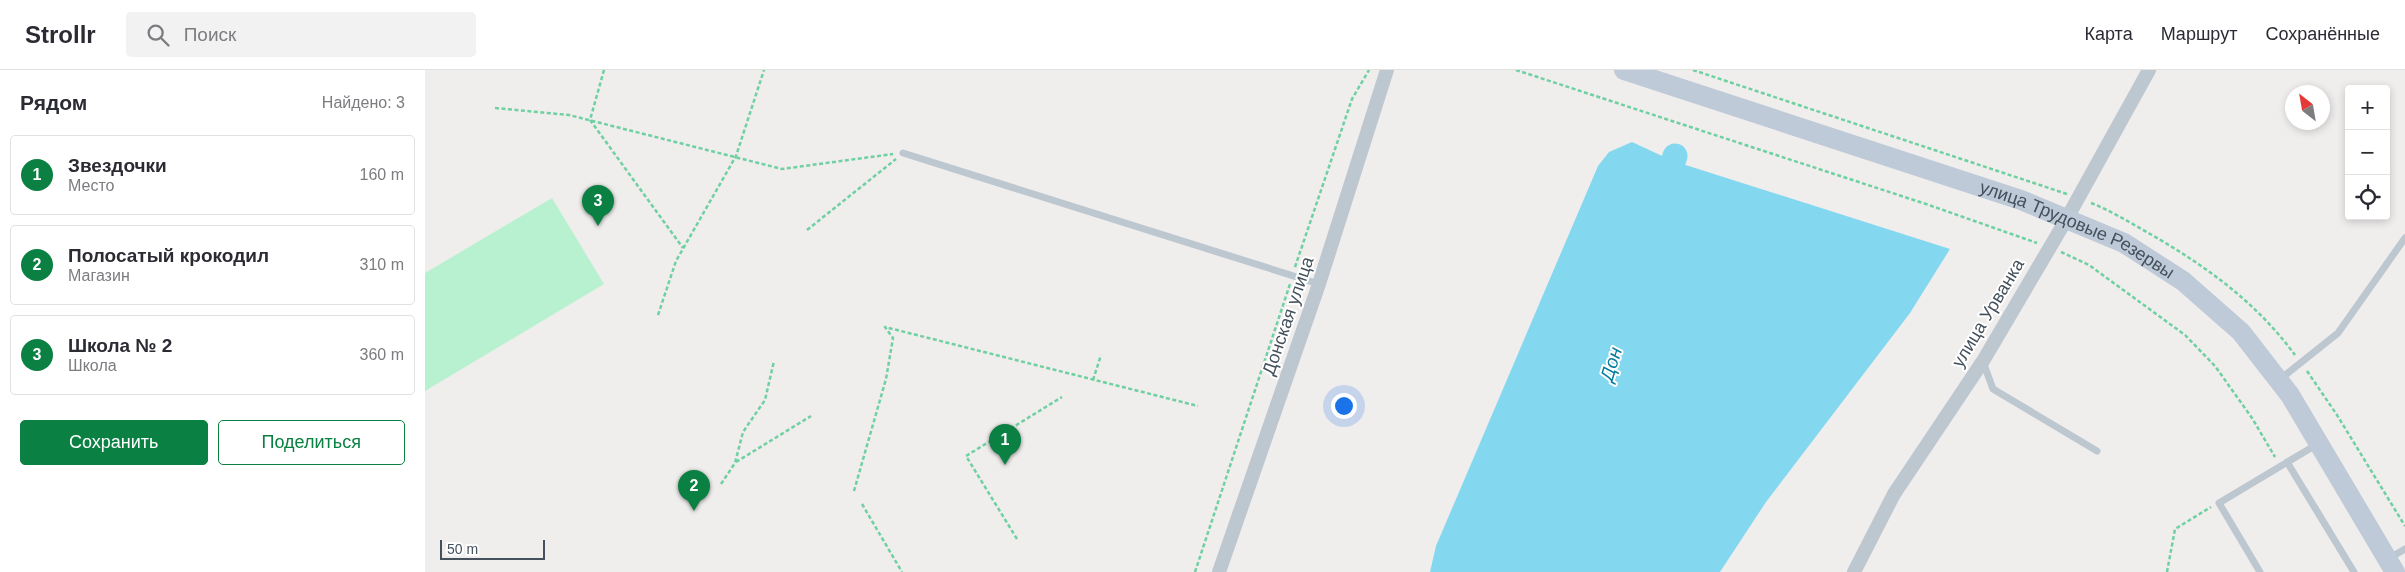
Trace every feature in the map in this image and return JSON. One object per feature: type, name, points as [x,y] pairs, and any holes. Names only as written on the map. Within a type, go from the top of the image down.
[{"type":"street","name":"Донская улица","points":[[1219,572],[1319,284],[1387,70]]},
{"type":"street","name":"улица Трудовые Резервы","points":[[1623,70],[2021,200],[2123,243],[2183,281],[2241,332],[2290,395],[2319,443],[2396,560]]},
{"type":"street","name":"улица Урванка","points":[[1854,572],[1894,494],[1983,361],[2066,220],[2149,70]]},
{"type":"lane","points":[[903,153],[1319,284]]},
{"type":"lane","points":[[2278,380],[2338,333],[2405,238]]},
{"type":"lane","points":[[1983,361],[1993,389],[2097,451]]},
{"type":"lane","points":[[2260,572],[2219,502],[2319,443]]},
{"type":"lane","points":[[2284,464],[2354,572]]},
{"type":"path","points":[[589,120],[605,70]]},
{"type":"path","points":[[659,315],[676,261],[736,156],[764,70]]},
{"type":"path","points":[[1195,572],[1352,99],[1369,70]]},
{"type":"path","points":[[1516,70],[1917,201],[2049,248],[2089,265],[2185,335],[2215,366],[2284,464]]},
{"type":"path","points":[[495,108],[569,115],[736,156],[782,170],[903,153]]},
{"type":"path","points":[[589,120],[683,249]]},
{"type":"path","points":[[807,230],[903,153]]},
{"type":"path","points":[[854,491],[886,379],[893,338],[885,327],[1198,406]]},
{"type":"path","points":[[975,350],[982,346]]},
{"type":"path","points":[[1093,380],[1101,355]]},
{"type":"path","points":[[721,484],[735,463],[743,432],[765,400],[773,361]]},
{"type":"path","points":[[1017,539],[966,456],[1062,397]]},
{"type":"path","points":[[735,463],[811,416]]},
{"type":"path","points":[[2167,572],[2175,529],[2219,502]]},
{"type":"path","points":[[862,504],[902,572]]},
{"type":"green space","points":[[552,198],[604,284],[425,391],[425,273]]},
{"type":"water","points":[[1632,142],[1673,161],[1950,249],[1910,313],[1766,502],[1720,572],[1430,572],[1436,546],[1598,166],[1609,152]]},
{"type":"waterway","name":"Дон","points":[[1663,194],[1675,156]]},
{"type":"place","name":"Школа № 2","points":[[598,226]]},
{"type":"place","name":"Звездочки","points":[[1005,465]]},
{"type":"place","name":"Полосатый крокодил","points":[[694,511]]}]
